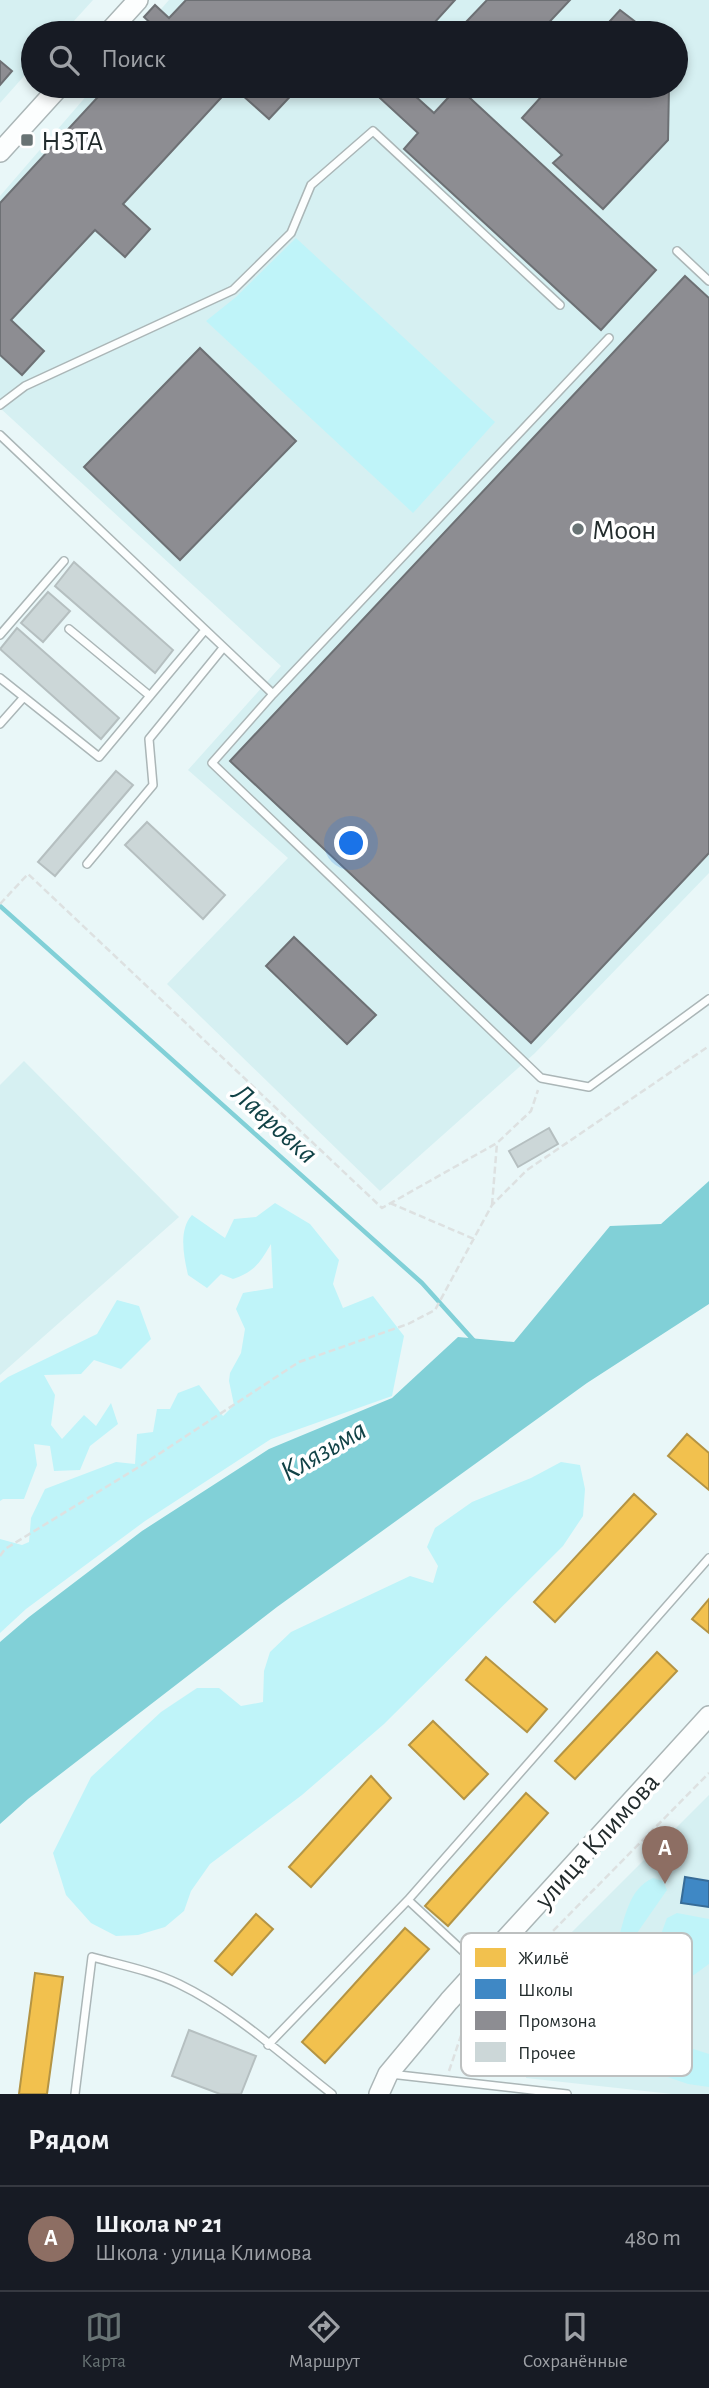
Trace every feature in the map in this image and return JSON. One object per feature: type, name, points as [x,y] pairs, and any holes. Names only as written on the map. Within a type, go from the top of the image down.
[{"type":"main road","points":[[119,21],[138,0]]},
{"type":"main road","points":[[0,152],[49,98]]},
{"type":"main road","name":"улица Климова","points":[[511,1933],[709,1716]]},
{"type":"main road","name":"улица Климова","points":[[379,2094],[388,2074],[461,1988]]},
{"type":"lane","points":[[0,405],[25,386],[233,290],[291,233],[312,185],[373,131],[560,305]]},
{"type":"lane","points":[[677,251],[709,281]]},
{"type":"lane","points":[[609,338],[212,763],[541,1078],[589,1087],[709,999]]},
{"type":"lane","points":[[0,435],[273,695]]},
{"type":"lane","points":[[0,635],[64,561]]},
{"type":"lane","points":[[69,629],[150,696]]},
{"type":"lane","points":[[0,678],[99,757],[205,630]]},
{"type":"lane","points":[[87,864],[153,785],[149,739],[223,648]]},
{"type":"lane","points":[[0,723],[24,697]]},
{"type":"lane","points":[[268,2045],[408,1900],[709,1558]]},
{"type":"lane","points":[[408,1900],[461,1949]]},
{"type":"lane","points":[[75,2094],[92,1957],[153,1973],[180,1984],[223,2010],[331,2094]]},
{"type":"lane","points":[[388,2074],[521,2092],[567,2094]]},
{"type":"path","points":[[0,904],[28,874],[382,1208],[497,1143],[531,1111],[541,1078]]},
{"type":"path","points":[[0,1556],[5,1549],[142,1465],[299,1362],[408,1324],[435,1310],[492,1205],[527,1170],[709,1046]]},
{"type":"path","points":[[492,1205],[497,1143]]},
{"type":"path","points":[[390,1203],[474,1238]]},
{"type":"path","points":[[551,1933],[709,1773]]},
{"type":"path","points":[[446,2080],[461,2036]]},
{"type":"shaded area","points":[[0,0],[93,0],[74,21],[21,21],[21,79],[0,103]]},
{"type":"shaded area","points":[[169,0],[709,0],[709,873],[535,1053],[380,1191],[167,984],[288,858],[188,770],[281,666],[0,408],[0,196],[85,98],[688,98],[688,21],[151,21]]},
{"type":"shaded area","points":[[296,238],[495,422],[413,513],[206,321],[236,297]]},
{"type":"shaded area","points":[[24,1061],[179,1217],[0,1375],[0,1085]]},
{"type":"shaded area","points":[[275,1203],[310,1224],[339,1260],[333,1284],[343,1308],[373,1296],[404,1336],[392,1396],[271,1439],[145,1521],[26,1609],[0,1633],[0,1539],[22,1545],[29,1542],[31,1518],[45,1489],[116,1462],[135,1464],[137,1434],[153,1432],[157,1409],[170,1409],[178,1393],[199,1385],[223,1416],[234,1405],[230,1373],[241,1353],[245,1329],[236,1309],[243,1293],[273,1288],[271,1244],[252,1269],[233,1279],[221,1274],[207,1288],[188,1275],[183,1244],[185,1228],[192,1215],[225,1238],[234,1219],[256,1217]]},
{"type":"shaded area","points":[[117,1300],[139,1306],[151,1339],[121,1369],[94,1360],[81,1374],[44,1375],[55,1395],[51,1425],[62,1439],[84,1415],[96,1426],[111,1403],[118,1424],[90,1446],[80,1470],[54,1471],[50,1446],[34,1444],[37,1465],[24,1499],[0,1501],[0,1383],[97,1334]]},
{"type":"shaded area","points":[[561,1462],[580,1465],[585,1489],[583,1516],[563,1546],[384,1724],[302,1795],[210,1864],[191,1891],[184,1911],[165,1927],[138,1935],[116,1936],[91,1923],[66,1895],[53,1853],[91,1777],[161,1712],[197,1688],[219,1688],[241,1706],[263,1702],[264,1671],[270,1652],[291,1632],[410,1576],[433,1583],[438,1566],[427,1547],[435,1528],[472,1502],[531,1478]]},
{"type":"shaded area","points":[[709,1795],[709,2094],[672,2094],[526,2078],[692,2076],[692,1933],[571,1933]]},
{"type":"shaded area","points":[[653,1878],[663,1881],[667,1890],[637,1933],[620,1933],[633,1897]]},
{"type":"shaded area","points":[[677,1913],[709,1919],[709,1964],[692,1976],[692,1933],[661,1933],[667,1918]]},
{"type":"shaded area","points":[[692,2049],[709,2054],[709,2087],[688,2084],[665,2076],[692,2076]]},
{"type":"water","name":"Клязьма","points":[[709,1181],[709,1304],[587,1383],[277,1607],[28,1799],[0,1824],[0,1642],[142,1531],[269,1449],[392,1398],[458,1337],[514,1342],[610,1226],[661,1224]]},
{"type":"building: Жильё","points":[[687,1434],[709,1453],[709,1490],[668,1456]]},
{"type":"building: Жильё","points":[[634,1494],[656,1514],[555,1622],[534,1602]]},
{"type":"building: Жильё","points":[[709,1599],[709,1633],[692,1619]]},
{"type":"building: Жильё","points":[[657,1652],[677,1671],[575,1779],[555,1761]]},
{"type":"building: Жильё","points":[[486,1657],[547,1709],[527,1732],[466,1680]]},
{"type":"building: Жильё","points":[[433,1721],[488,1774],[464,1799],[409,1745]]},
{"type":"building: Жильё","points":[[371,1776],[391,1798],[311,1887],[289,1867]]},
{"type":"building: Жильё","points":[[526,1793],[548,1813],[448,1926],[425,1906]]},
{"type":"building: Жильё","points":[[256,1914],[273,1929],[232,1975],[215,1961]]},
{"type":"building: Жильё","points":[[405,1928],[429,1949],[325,2063],[302,2042]]},
{"type":"building: Жильё","points":[[35,1973],[63,1977],[47,2094],[19,2094]]},
{"type":"building: Школы","points":[[685,1877],[709,1881],[709,1907],[681,1903]]},
{"type":"building: Промзона","points":[[186,0],[455,0],[436,21],[148,21],[144,17],[155,5],[169,18]]},
{"type":"building: Промзона","points":[[487,0],[570,0],[550,21],[467,21]]},
{"type":"building: Промзона","points":[[620,10],[634,21],[610,21]]},
{"type":"building: Промзона","points":[[0,61],[12,71],[0,85]]},
{"type":"building: Промзона","points":[[97,98],[221,98],[123,204],[150,229],[125,257],[95,230],[11,320],[44,351],[22,375],[0,355],[0,203]]},
{"type":"building: Промзона","points":[[245,98],[289,98],[269,119]]},
{"type":"building: Промзона","points":[[380,98],[417,98],[434,113],[448,98],[470,98],[656,270],[601,330],[404,149],[418,133]]},
{"type":"building: Промзона","points":[[540,98],[669,98],[668,140],[603,209],[553,163],[562,155],[522,118]]},
{"type":"building: Промзона","name":"Моон","points":[[685,276],[709,298],[709,853],[531,1043],[230,761]]},
{"type":"building: Промзона","points":[[200,348],[296,441],[180,560],[84,467]]},
{"type":"building: Промзона","points":[[294,937],[376,1015],[347,1044],[266,966]]},
{"type":"building: Прочее","points":[[74,562],[173,650],[155,673],[55,586]]},
{"type":"building: Прочее","points":[[48,592],[70,611],[43,642],[21,623]]},
{"type":"building: Прочее","points":[[17,628],[119,718],[101,739],[0,649]]},
{"type":"building: Прочее","points":[[116,771],[133,785],[55,876],[38,862]]},
{"type":"building: Прочее","points":[[147,822],[225,895],[203,919],[125,845]]},
{"type":"building: Прочее","points":[[549,1128],[558,1144],[518,1167],[509,1151]]},
{"type":"building: Прочее","points":[[189,2030],[256,2056],[241,2094],[220,2094],[172,2076]]},
{"type":"waterway","name":"Лавровка","points":[[0,906],[422,1283],[476,1343]]},
{"type":"place","name":"НЗТА","points":[[27,140]]},
{"type":"place","name":"Моон","points":[[578,529]]},
{"type":"place","name":"Школа № 21","points":[[665,1884]]}]
